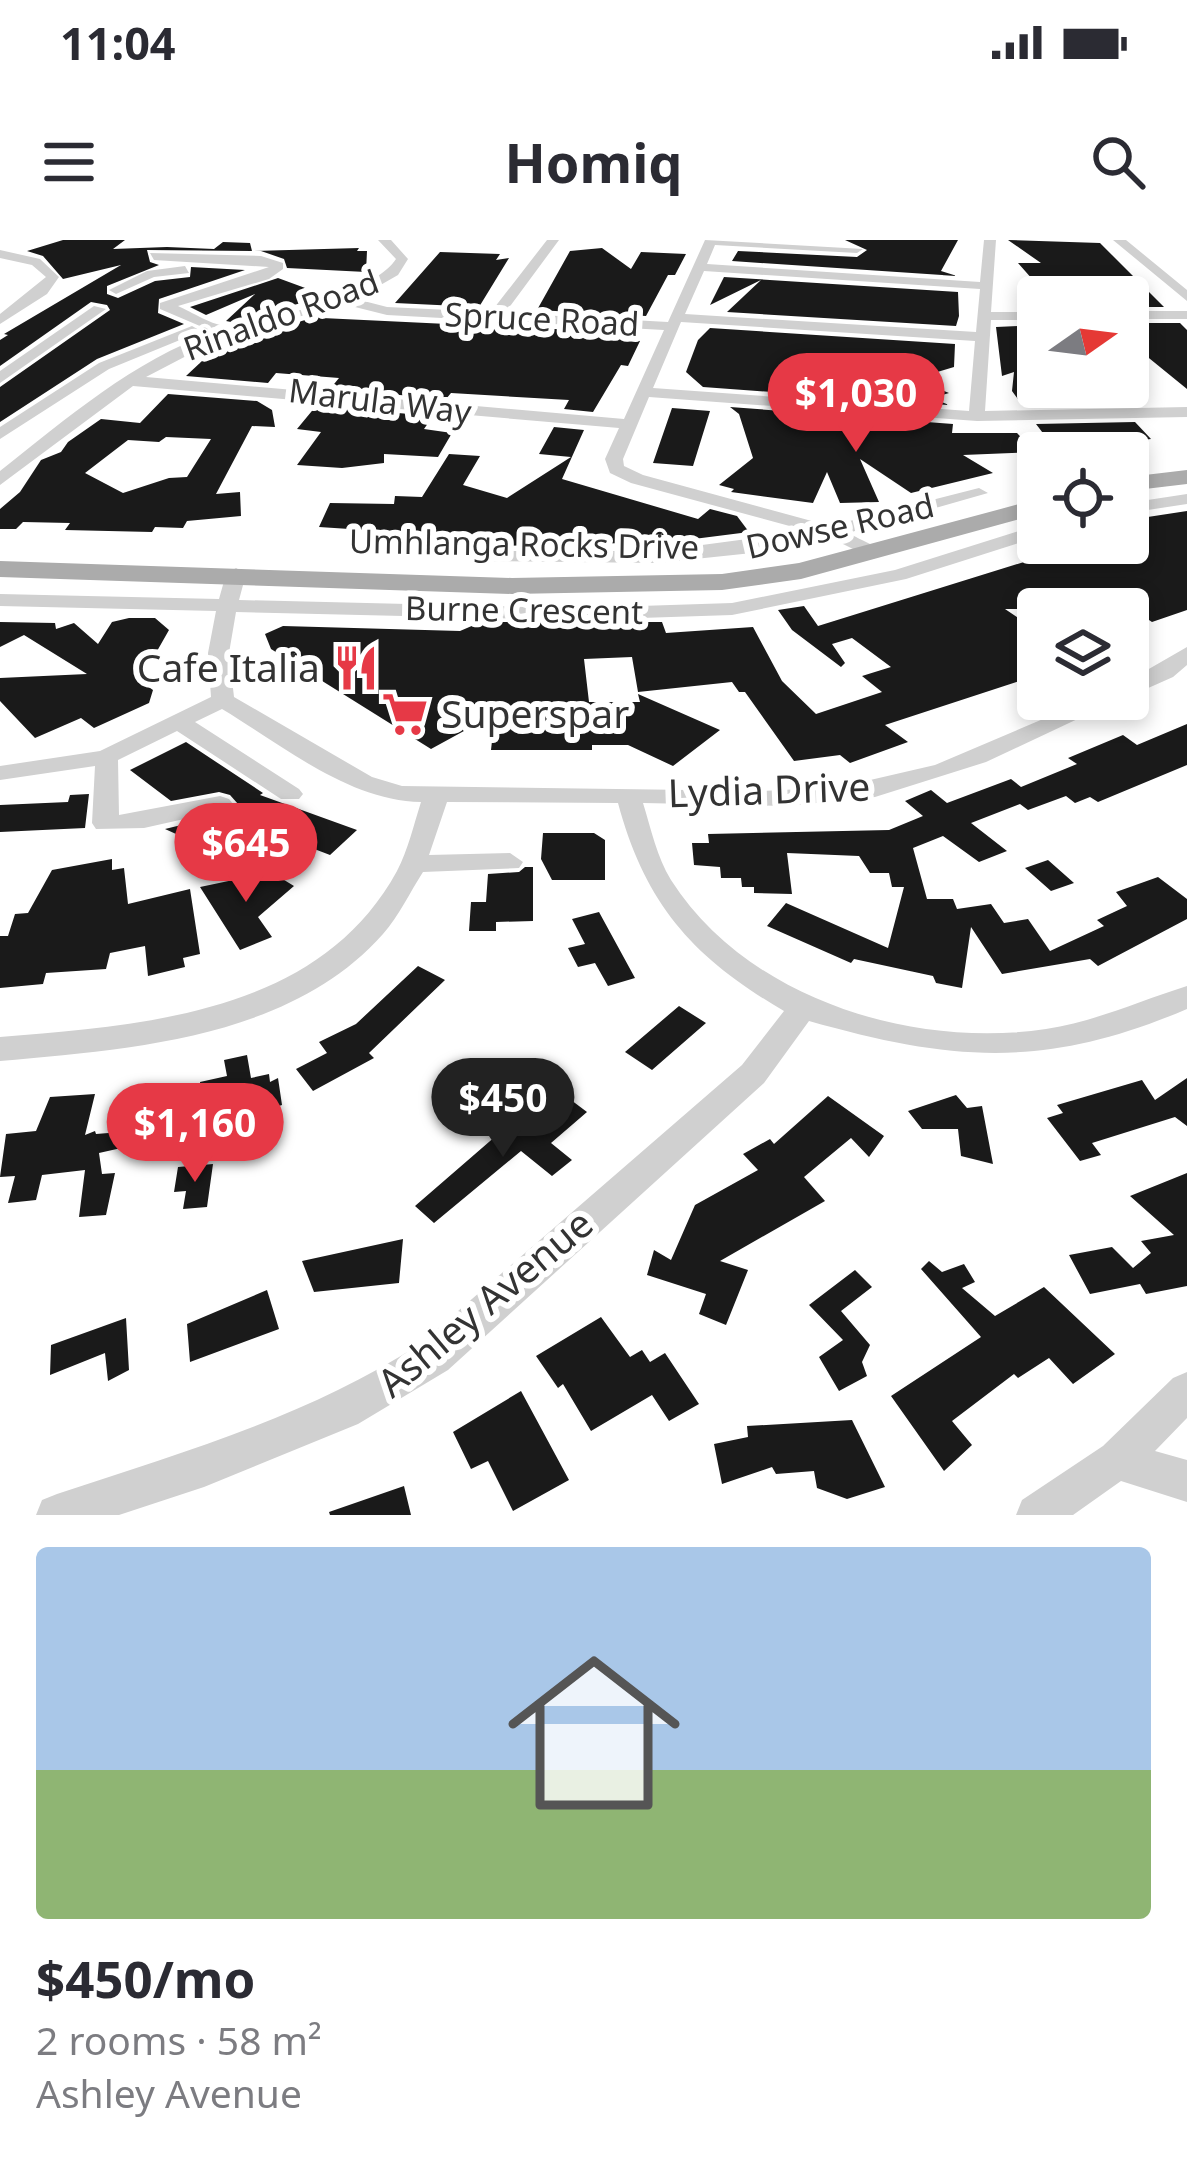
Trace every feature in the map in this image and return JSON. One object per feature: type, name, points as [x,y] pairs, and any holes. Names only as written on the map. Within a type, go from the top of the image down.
[{"type":"main road","points":[[1149,482],[1187,477]]},
{"type":"main road","name":"Umhlanga Rocks Drive","points":[[0,569],[494,585],[672,585],[756,578],[872,553],[1017,512]]},
{"type":"street","name":"Rinaldo Road","points":[[0,479],[169,356],[224,333],[371,288],[400,268],[399,251],[384,240]]},
{"type":"street","points":[[497,314],[553,240]]},
{"type":"street","points":[[857,249],[711,240],[614,459],[616,469],[637,479],[835,532],[872,553]]},
{"type":"street","points":[[977,416],[990,240]]},
{"type":"street","points":[[1119,240],[1187,297]]},
{"type":"street","points":[[0,254],[36,262],[52,277],[42,291],[0,320]]},
{"type":"street","points":[[154,256],[261,260],[279,266],[254,279],[164,308],[224,333]]},
{"type":"street","points":[[698,267],[986,286]]},
{"type":"street","points":[[116,290],[151,274],[179,270],[254,279]]},
{"type":"street","points":[[1171,285],[1187,285]]},
{"type":"street","name":"Spruce Road","points":[[341,299],[387,311],[981,338]]},
{"type":"street","points":[[0,378],[99,309]]},
{"type":"street","points":[[1149,315],[1187,315]]},
{"type":"street","points":[[984,316],[1017,316]]},
{"type":"street","points":[[0,434],[95,371],[137,350],[188,331],[224,333]]},
{"type":"street","name":"Marula Way","points":[[131,381],[286,390],[376,405],[629,424]]},
{"type":"street","points":[[643,392],[977,416],[1187,412]]},
{"type":"street","name":"Dowse Road","points":[[484,557],[657,557],[782,544],[979,493]]},
{"type":"street","points":[[1149,505],[1187,499]]},
{"type":"street","name":"Burne Crescent","points":[[0,599],[579,614],[732,609],[899,575],[1017,538]]},
{"type":"street","points":[[236,574],[217,682],[223,700],[364,782],[400,794],[628,795],[649,860],[676,904],[727,955],[802,1008],[887,1032],[989,1046],[1088,1035],[1187,997]]},
{"type":"street","points":[[1149,680],[1187,654]]},
{"type":"street","points":[[0,773],[106,757],[223,700]]},
{"type":"street","name":"Lydia Drive","points":[[628,795],[811,797],[864,791],[941,769],[1059,720]]},
{"type":"street","points":[[179,722],[290,794]]},
{"type":"street","points":[[232,758],[280,733]]},
{"type":"street","points":[[106,757],[110,783],[105,823],[112,826],[171,812],[201,812],[220,804]]},
{"type":"street","points":[[0,1049],[189,1028],[261,1004],[312,978],[381,919],[415,864],[436,796]]},
{"type":"street","points":[[415,864],[510,862]]},
{"type":"street","name":"Ashley Avenue","points":[[57,1515],[304,1433],[392,1388],[434,1357],[752,1074],[775,1050],[802,1008]]},
{"type":"street","points":[[1037,1515],[1117,1460],[1187,1390]]},
{"type":"street","points":[[1117,1460],[1187,1481]]},
{"type":"building","points":[[63,240],[125,240],[113,249],[214,249],[223,242],[250,243],[252,251],[147,250],[150,262],[159,265],[107,286],[107,294],[118,298],[155,281],[190,277],[191,267],[245,270],[159,299],[158,313],[184,324],[97,359],[0,422],[0,387],[110,310],[91,302],[0,366],[0,340],[8,335],[4,334],[121,265],[63,279],[43,256],[27,251]]},
{"type":"building","points":[[845,240],[958,240],[941,271],[957,276],[732,261],[738,251],[857,257],[867,250]]},
{"type":"building","points":[[1008,240],[1100,243],[1133,276],[1029,276],[1018,263],[1041,263]]},
{"type":"building","points":[[359,248],[357,251],[367,251],[366,272],[287,268],[284,259],[254,251]]},
{"type":"building","points":[[602,248],[631,269],[641,252],[686,254],[675,275],[668,275],[646,316],[537,310],[570,251]]},
{"type":"building","points":[[440,252],[509,258],[479,307],[395,303]]},
{"type":"building","points":[[724,277],[958,292],[959,316],[956,326],[727,312],[761,280],[710,305]]},
{"type":"building","points":[[278,278],[327,296],[231,322],[226,321],[255,294],[206,315],[190,307]]},
{"type":"building","points":[[1149,292],[1164,307],[1149,307]]},
{"type":"building","points":[[326,314],[322,318],[637,333],[634,339],[640,341],[628,366],[621,365],[593,412],[564,409],[569,400],[451,393],[446,399],[330,389],[339,378],[276,373],[268,383],[186,376],[202,361],[243,338]]},
{"type":"building","points":[[1149,323],[1180,323],[1187,330],[1187,389],[1149,358]]},
{"type":"building","points":[[1017,326],[1017,398],[1012,391],[1014,372],[1002,376],[996,327]]},
{"type":"building","points":[[710,328],[955,344],[954,367],[914,379],[949,393],[932,398],[949,405],[703,387],[686,372],[698,340]]},
{"type":"building","points":[[168,394],[257,401],[272,410],[275,427],[252,426],[216,494],[240,492],[241,516],[187,521],[183,528],[155,527],[152,532],[65,530],[70,523],[23,522],[16,529],[0,529],[0,509],[20,492],[41,460],[61,452],[101,419],[140,423]],"holes":[[[211,439],[187,477],[123,493],[85,473],[128,440]]]},
{"type":"building","points":[[316,406],[433,416],[424,429],[452,433],[438,457],[384,454],[384,463],[342,468],[297,465],[321,432],[297,429]]},
{"type":"building","points":[[730,407],[953,424],[952,433],[1017,433],[1017,453],[963,455],[993,473],[911,493],[860,459],[879,502],[840,503],[827,472],[813,503],[731,492],[734,489],[719,485],[753,458],[739,414]]},
{"type":"building","points":[[672,408],[710,411],[693,466],[653,463]]},
{"type":"building","points":[[1135,422],[1144,432],[1042,432],[1036,424]]},
{"type":"building","points":[[554,427],[584,430],[562,479],[698,519],[710,509],[737,516],[749,532],[670,542],[501,546],[502,539],[319,527],[330,503],[394,504],[395,496],[422,497],[449,454],[480,456],[463,485],[507,498],[571,457],[539,454]]},
{"type":"building","points":[[1187,511],[1187,610],[1152,622],[1149,588],[1017,588],[1017,609],[1005,609],[1017,617],[1017,682],[885,725],[908,742],[850,763],[840,755],[794,761],[745,692],[739,692],[732,682],[638,692],[632,657],[584,659],[589,702],[640,702],[638,694],[720,730],[673,766],[628,745],[592,745],[592,750],[491,750],[495,714],[431,749],[271,649],[265,634],[283,626],[460,631],[481,622],[662,622],[666,633],[753,627],[782,681],[816,714],[882,692],[862,676],[891,667],[852,638],[832,644],[845,663],[841,667],[792,630],[778,610],[804,606],[818,626],[1018,564],[1149,564],[1149,517]]},
{"type":"building","points":[[155,618],[169,630],[140,681],[153,690],[149,703],[94,728],[81,718],[35,738],[0,701],[0,678],[87,674],[24,635],[0,647],[0,622],[55,623],[56,629],[74,623],[98,644],[112,622]]},
{"type":"building","points":[[1187,724],[1187,765],[1098,802],[1090,797],[1075,803],[1066,796],[1028,810],[1020,804],[971,823],[1007,851],[979,862],[943,836],[913,848],[927,899],[953,899],[957,909],[991,904],[1004,923],[1028,919],[1050,951],[1104,926],[1097,920],[1127,906],[1116,892],[1158,877],[1187,899],[1187,919],[1098,966],[1090,959],[1002,974],[971,927],[962,988],[936,983],[933,976],[854,959],[851,963],[767,926],[786,903],[888,948],[904,887],[892,887],[889,873],[870,873],[859,856],[787,853],[792,894],[754,893],[754,887],[742,887],[741,878],[721,878],[720,867],[694,865],[692,843],[709,843],[708,834],[889,830],[923,816],[905,801],[931,790],[947,803],[1011,779],[1021,787],[1077,764],[1068,758],[1123,735],[1137,745]]},
{"type":"building","points":[[186,742],[263,793],[260,795],[357,830],[330,855],[296,842],[260,872],[165,829],[230,813],[238,804],[219,792],[171,801],[130,770]]},
{"type":"building","points":[[89,794],[85,828],[0,832],[0,805],[68,802],[70,795]]},
{"type":"building","points":[[543,833],[594,833],[605,840],[605,880],[552,880],[541,859]]},
{"type":"building","points":[[112,859],[112,870],[124,868],[128,904],[190,889],[200,954],[183,958],[185,967],[148,976],[145,946],[110,953],[106,969],[46,973],[43,984],[0,988],[0,936],[8,936],[15,914],[28,913],[52,870]]},
{"type":"building","points":[[1048,860],[1074,883],[1051,891],[1025,868]]},
{"type":"building","points":[[533,867],[533,921],[496,922],[496,931],[469,931],[471,902],[486,902],[488,874],[519,872]]},
{"type":"building","points":[[271,872],[294,886],[258,917],[272,937],[240,950],[200,887]]},
{"type":"building","points":[[599,912],[635,978],[608,986],[595,963],[578,967],[568,948],[585,944],[572,919]]},
{"type":"building","points":[[418,966],[445,980],[369,1053],[374,1058],[313,1091],[296,1069],[327,1053],[319,1042],[356,1024]]},
{"type":"building","points":[[679,1006],[706,1023],[652,1070],[625,1052]]},
{"type":"building","points":[[247,1055],[251,1078],[269,1074],[270,1082],[278,1078],[282,1105],[205,1130],[200,1082],[227,1076],[224,1060]]},
{"type":"building","points":[[1187,1078],[1187,1126],[1175,1117],[1092,1143],[1101,1155],[1080,1161],[1047,1118],[1063,1113],[1057,1105],[1142,1080],[1155,1100]]},
{"type":"building","points":[[95,1094],[85,1135],[146,1130],[148,1142],[99,1153],[102,1174],[115,1173],[106,1215],[79,1217],[85,1170],[42,1175],[36,1200],[8,1203],[15,1176],[0,1177],[6,1134],[36,1131],[50,1097]]},
{"type":"building","points":[[956,1095],[967,1108],[982,1106],[993,1164],[961,1156],[958,1129],[922,1129],[908,1111]]},
{"type":"building","points":[[828,1096],[884,1136],[869,1157],[851,1138],[804,1177],[825,1201],[720,1261],[748,1270],[726,1325],[699,1314],[706,1294],[647,1275],[654,1250],[671,1260],[695,1205],[758,1170],[743,1154],[770,1139],[774,1144]]},
{"type":"building","points":[[571,1100],[587,1112],[551,1143],[572,1160],[552,1176],[521,1151],[434,1223],[415,1206],[511,1123],[527,1136]]},
{"type":"building","points":[[213,1164],[207,1207],[183,1209],[186,1191],[174,1192],[178,1167]]},
{"type":"building","points":[[1187,1173],[1187,1286],[1146,1294],[1140,1284],[1090,1294],[1069,1255],[1112,1247],[1133,1268],[1151,1253],[1141,1241],[1174,1235],[1130,1196]]},
{"type":"building","points":[[403,1239],[399,1283],[314,1292],[302,1261]]},
{"type":"building","points":[[929,1261],[942,1272],[964,1264],[975,1282],[962,1288],[995,1316],[1044,1287],[1115,1354],[1073,1384],[1049,1358],[1018,1378],[1014,1374],[952,1421],[972,1445],[944,1471],[891,1396],[981,1337],[921,1269]]},
{"type":"building","points":[[855,1270],[872,1287],[841,1311],[870,1345],[862,1362],[867,1376],[839,1391],[819,1357],[843,1340],[809,1305]]},
{"type":"building","points":[[267,1290],[279,1329],[190,1362],[187,1324]]},
{"type":"building","points":[[601,1317],[630,1357],[642,1350],[650,1362],[665,1353],[699,1404],[669,1421],[652,1395],[591,1431],[563,1384],[558,1388],[536,1356]]},
{"type":"building","points":[[126,1318],[129,1370],[108,1381],[105,1353],[50,1375],[51,1345]]},
{"type":"building","points":[[521,1391],[569,1480],[513,1511],[488,1461],[471,1469],[453,1432]]},
{"type":"building","points":[[852,1420],[885,1487],[847,1499],[817,1488],[814,1471],[776,1474],[772,1467],[722,1484],[714,1444],[748,1437],[747,1426]]},
{"type":"building","points":[[404,1486],[411,1515],[330,1515],[329,1512]]},
{"type":"place","name":"Cafe Italia","points":[[356,668]]},
{"type":"place","name":"Superspar","points":[[405,714]]}]
